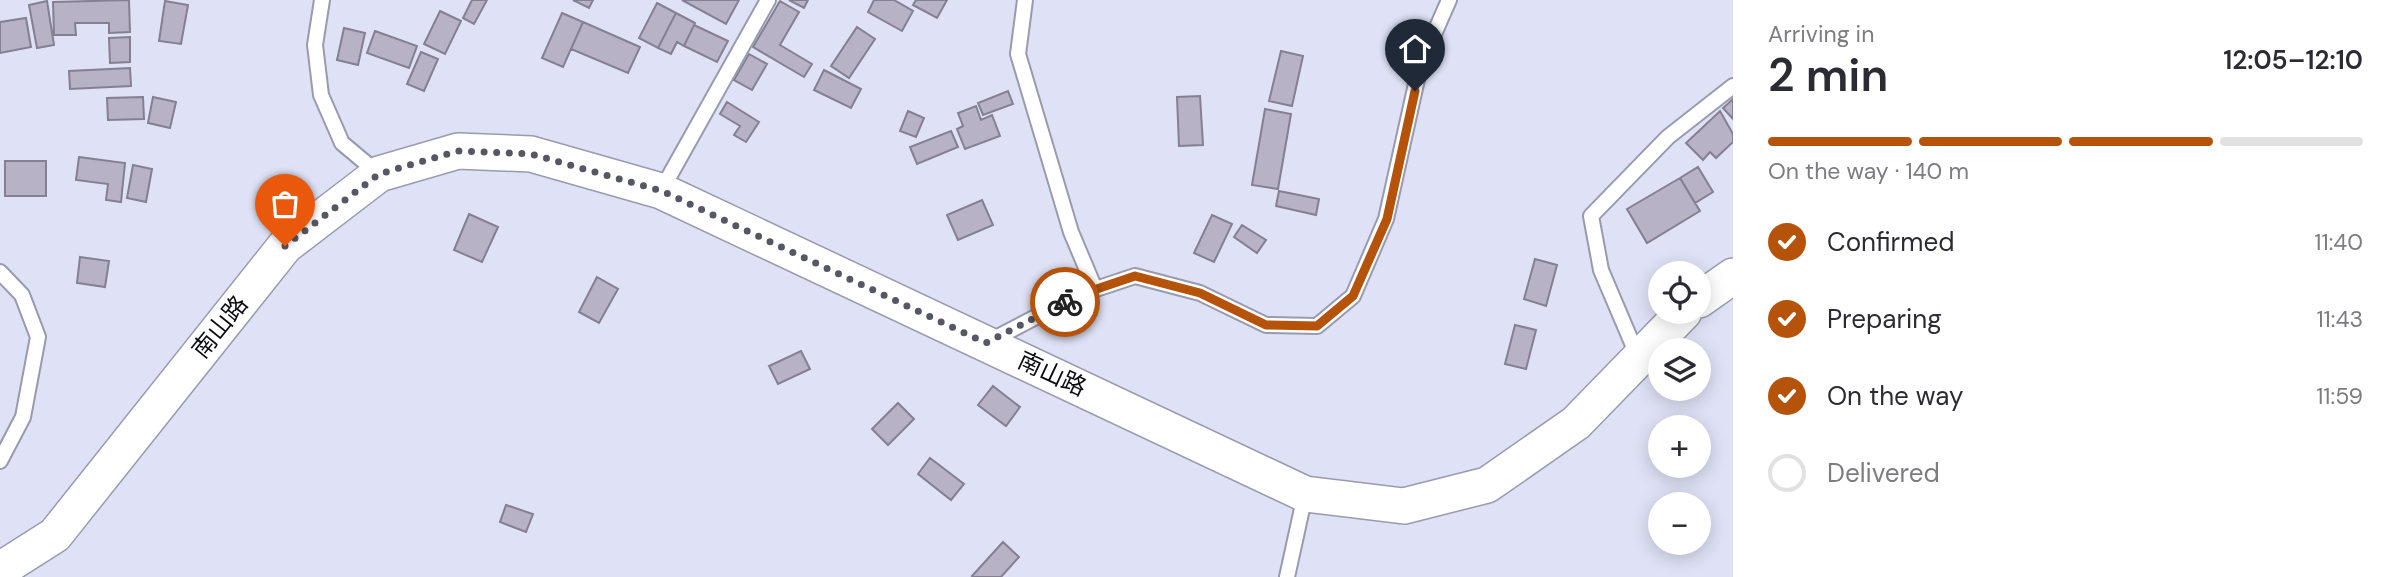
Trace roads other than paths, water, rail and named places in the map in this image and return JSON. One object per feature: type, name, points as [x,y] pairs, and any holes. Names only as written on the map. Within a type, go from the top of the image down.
[{"type":"street","name":"南山路","points":[[0,569],[55,534],[285,246],[379,174],[458,151],[531,154],[662,191],[1305,494],[1404,506],[1487,485],[1576,423],[1673,324]]},
{"type":"street","points":[[1711,292],[1733,276]]},
{"type":"lane","points":[[322,0],[315,45],[321,94],[342,143],[379,174]]},
{"type":"lane","points":[[662,191],[768,0]]},
{"type":"lane","points":[[1025,0],[1018,54],[1071,232],[1094,289]]},
{"type":"lane","points":[[986,343],[1079,295],[1135,276],[1200,293],[1266,325],[1317,326],[1353,296],[1387,219],[1420,66],[1449,0]]},
{"type":"lane","points":[[1639,358],[1601,270],[1591,216],[1668,137],[1733,86]]},
{"type":"lane","points":[[0,272],[22,295],[38,337],[23,417],[0,461]]},
{"type":"lane","points":[[1287,577],[1305,494]]}]
